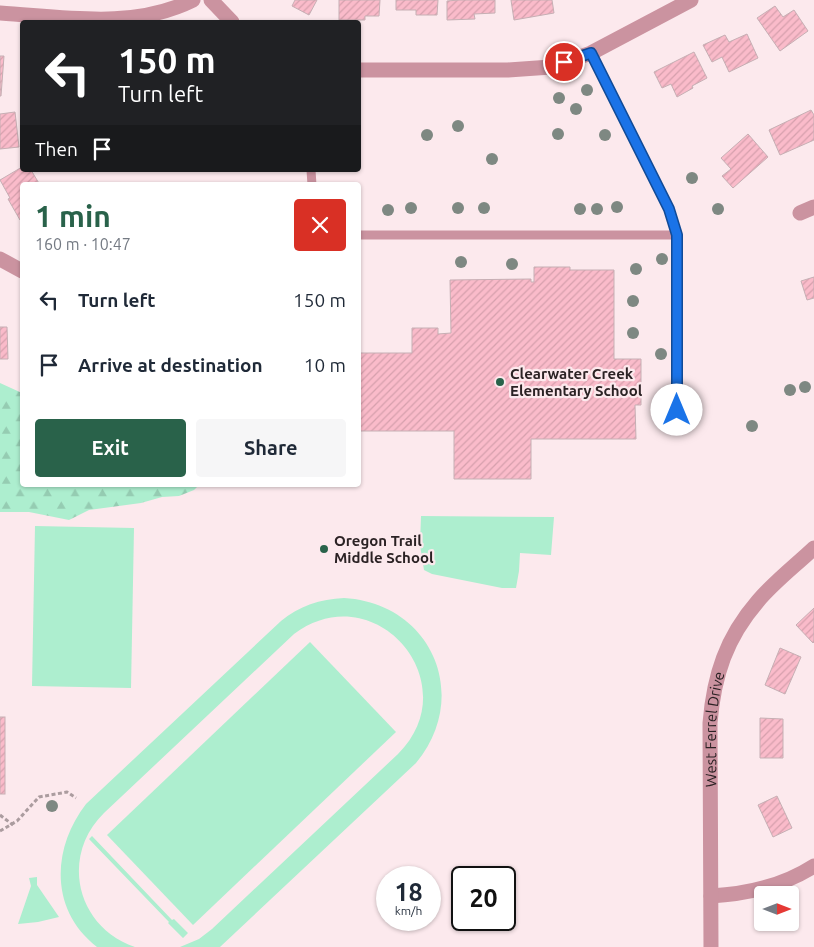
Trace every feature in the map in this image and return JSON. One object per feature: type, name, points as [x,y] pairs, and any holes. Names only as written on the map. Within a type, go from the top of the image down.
[{"type":"street","points":[[0,13],[104,20],[140,18],[175,9],[193,0]]},
{"type":"street","points":[[211,0],[230,20]]},
{"type":"street","points":[[361,70],[508,70],[551,67],[591,53],[691,0]]},
{"type":"street","points":[[4,261],[20,271]]},
{"type":"street","name":"West Ferrel Drive","points":[[711,947],[710,723],[712,695],[719,667],[737,628],[759,599],[814,548]]},
{"type":"street","points":[[711,896],[750,892],[792,878],[814,866]]},
{"type":"lane","points":[[591,53],[669,209],[677,235],[677,410]]},
{"type":"lane","points":[[361,235],[677,235]]},
{"type":"path","points":[[0,831],[12,825],[39,797],[67,792],[76,798]]},
{"type":"path","points":[[0,815],[12,825]]},
{"type":"green space","points":[[0,383],[20,392],[20,487],[197,487],[179,496],[162,497],[141,503],[89,510],[69,520],[29,512],[0,512]]},
{"type":"green space","points":[[421,516],[554,517],[551,555],[520,553],[516,588],[502,588],[432,574],[424,570],[420,545]]},
{"type":"green space","points":[[35,526],[134,528],[131,688],[32,686]]},
{"type":"green space","points":[[344,598],[374,604],[400,616],[420,634],[434,657],[441,682],[441,709],[433,737],[416,763],[220,947],[180,947],[199,939],[212,929],[398,754],[417,726],[423,697],[418,669],[403,645],[381,627],[354,617],[325,619],[294,634],[104,813],[90,830],[82,849],[79,869],[81,889],[88,907],[99,924],[115,937],[135,947],[97,947],[81,932],[70,915],[63,897],[61,878],[62,859],[67,840],[75,821],[86,804],[281,621],[295,611],[310,604]]},
{"type":"green space","points":[[310,642],[396,732],[193,925],[107,835]]},
{"type":"green space","points":[[92,836],[172,920],[174,919],[188,933],[183,938],[89,839]]},
{"type":"green space","points":[[37,877],[37,885],[59,917],[18,924],[31,886],[29,878]]},
{"type":"building","points":[[295,0],[317,0],[309,15],[292,6]]},
{"type":"building","points":[[339,0],[380,0],[379,16],[365,16],[365,20],[339,20]]},
{"type":"building","points":[[396,0],[438,0],[437,15],[416,15],[416,10],[396,10]]},
{"type":"building","points":[[495,0],[495,13],[474,14],[475,19],[447,20],[447,1]]},
{"type":"building","points":[[511,0],[552,0],[554,13],[514,20]]},
{"type":"building","points":[[775,6],[783,17],[794,10],[808,31],[780,51],[757,18]]},
{"type":"building","points":[[747,34],[758,58],[729,72],[722,57],[712,62],[703,45],[725,35],[729,42]]},
{"type":"building","points":[[694,52],[707,78],[677,97],[671,84],[662,88],[654,72]]},
{"type":"building","points":[[0,56],[4,56],[1,96],[0,96]]},
{"type":"building","points":[[811,110],[814,115],[814,140],[780,155],[769,130]]},
{"type":"building","points":[[15,112],[19,147],[0,149],[0,114]]},
{"type":"building","points":[[748,134],[768,157],[733,188],[722,176],[731,169],[721,158]]},
{"type":"building","points":[[20,168],[20,172],[32,172],[38,182],[20,182],[20,220],[8,199],[10,198],[0,180]]},
{"type":"building","name":"Clearwater Creek Elementary School","points":[[534,267],[570,267],[570,270],[614,270],[614,359],[641,359],[641,405],[635,405],[636,439],[531,439],[531,479],[454,479],[454,431],[361,431],[361,353],[412,353],[412,328],[438,328],[438,334],[451,333],[450,280],[531,279],[531,282],[534,282]]},
{"type":"building","points":[[814,277],[814,298],[807,300],[801,281]]},
{"type":"building","points":[[0,327],[7,327],[8,359],[0,359]]},
{"type":"building","points":[[814,608],[814,642],[813,643],[796,625]]},
{"type":"building","points":[[780,648],[801,657],[785,694],[765,685]]},
{"type":"building","points":[[0,717],[5,717],[5,794],[0,794]]},
{"type":"building","points":[[760,718],[783,719],[783,758],[760,758]]},
{"type":"building","points":[[777,796],[792,828],[773,837],[758,805]]},
{"type":"place","name":"Clearwater Creek Elementary School","points":[[500,382]]},
{"type":"place","name":"Oregon Trail Middle School","points":[[324,549]]},
{"type":"route","points":[[564,62],[591,53],[669,209],[677,235],[677,410]]}]
